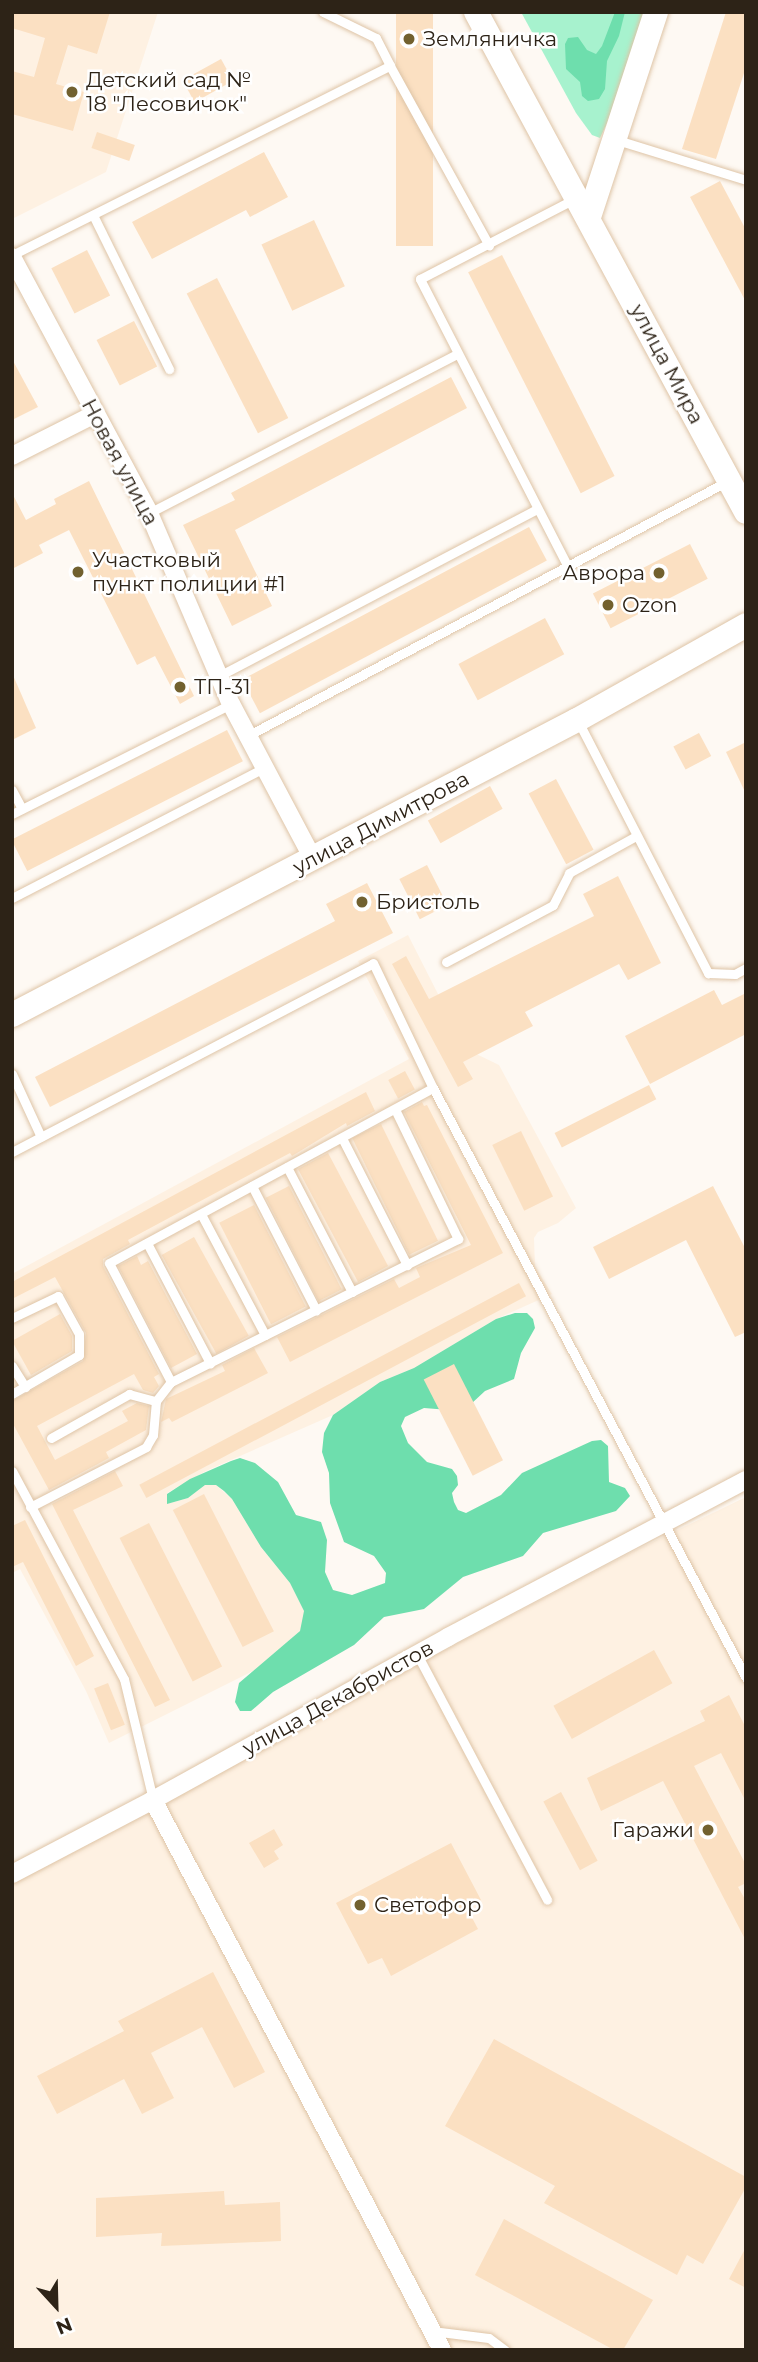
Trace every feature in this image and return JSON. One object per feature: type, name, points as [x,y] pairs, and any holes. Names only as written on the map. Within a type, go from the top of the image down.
[{"type":"street","name":"улица Мира","points":[[476,12],[746,512]]},
{"type":"street","points":[[583,207],[612,138],[656,12]]},
{"type":"street","name":"Новая улица","points":[[12,256],[149,513],[231,704],[313,859]]},
{"type":"street","points":[[12,456],[95,414]]},
{"type":"street","name":"улица Димитрова","points":[[12,1015],[577,720],[746,625]]},
{"type":"street","name":"улица Декабристов","points":[[12,1874],[153,1800],[417,1654],[746,1480]]},
{"type":"street","points":[[153,1800],[442,2350]]},
{"type":"lane","points":[[327,13],[376,38],[489,245]]},
{"type":"lane","points":[[12,256],[390,66]]},
{"type":"lane","points":[[612,138],[666,158],[746,180]]},
{"type":"lane","points":[[568,567],[419,279],[489,245],[583,207]]},
{"type":"lane","points":[[93,215],[169,369]]},
{"type":"lane","points":[[149,513],[457,354]]},
{"type":"lane","points":[[249,735],[729,480]]},
{"type":"lane","points":[[219,676],[537,509]]},
{"type":"lane","points":[[12,814],[231,704]]},
{"type":"lane","points":[[577,720],[708,973],[735,974],[746,968]]},
{"type":"lane","points":[[12,898],[266,767]]},
{"type":"lane","points":[[12,790],[22,809]]},
{"type":"lane","points":[[446,962],[553,905],[569,873],[636,836]]},
{"type":"lane","points":[[12,1152],[373,963],[433,1088],[746,1678]]},
{"type":"lane","points":[[12,1074],[41,1137]]},
{"type":"lane","points":[[171,1382],[109,1263],[433,1088]]},
{"type":"lane","points":[[30,1507],[146,1447],[153,1435],[156,1401],[171,1382],[458,1239],[396,1109]]},
{"type":"lane","points":[[342,1138],[407,1265]]},
{"type":"lane","points":[[287,1167],[352,1292]]},
{"type":"lane","points":[[252,1186],[316,1310]]},
{"type":"lane","points":[[201,1214],[265,1335]]},
{"type":"lane","points":[[147,1243],[210,1363]]},
{"type":"lane","points":[[12,1318],[58,1297],[79,1334],[79,1354],[12,1394]]},
{"type":"lane","points":[[12,1366],[25,1387]]},
{"type":"lane","points":[[51,1438],[129,1394],[156,1401]]},
{"type":"lane","points":[[12,1472],[124,1679],[153,1800]]},
{"type":"lane","points":[[417,1654],[547,1900]]},
{"type":"lane","points":[[432,2331],[489,2338],[505,2350]]},
{"type":"shaded area","name":"Детский сад № 18 \"Лесовичок\"","points":[[12,12],[158,12],[106,172],[12,219]]},
{"type":"shaded area","points":[[408,935],[466,1049],[499,1065],[576,1208],[558,1223],[538,1232],[534,1238],[535,1267],[552,1294],[496,1319],[414,1368],[380,1382],[333,1415],[206,1471],[167,1493],[167,1504],[188,1498],[205,1485],[216,1485],[232,1499],[261,1547],[290,1583],[304,1611],[304,1623],[300,1631],[257,1669],[109,1743],[86,1691],[20,1569],[12,1573],[12,1274],[409,1059],[358,961]]},
{"type":"shaded area","points":[[746,1497],[746,2350],[12,2350],[12,1877],[632,1552]]},
{"type":"green space","points":[[521,12],[644,12],[600,138],[592,135],[576,113]]},
{"type":"green space","points":[[615,12],[625,12],[619,36],[607,61],[605,89],[599,99],[588,101],[582,96],[580,82],[566,69],[565,44],[568,38],[578,37],[587,50],[596,54],[602,46]]},
{"type":"green space","points":[[515,1313],[527,1313],[533,1319],[535,1328],[521,1353],[514,1379],[485,1391],[471,1404],[449,1410],[424,1408],[405,1417],[401,1426],[408,1443],[427,1462],[452,1469],[457,1476],[458,1485],[452,1493],[454,1502],[458,1510],[466,1513],[501,1495],[522,1473],[592,1441],[601,1440],[608,1446],[609,1482],[625,1488],[630,1496],[616,1511],[543,1533],[523,1556],[463,1577],[424,1609],[384,1617],[354,1645],[273,1692],[251,1711],[240,1711],[235,1702],[239,1683],[300,1631],[304,1611],[290,1583],[261,1547],[232,1499],[224,1491],[216,1485],[205,1485],[188,1498],[167,1504],[167,1494],[190,1479],[231,1461],[240,1458],[255,1463],[278,1482],[296,1515],[321,1522],[327,1540],[325,1572],[333,1590],[352,1595],[385,1583],[386,1573],[374,1556],[344,1542],[330,1503],[329,1473],[322,1452],[324,1433],[333,1415],[380,1382],[414,1368],[496,1319]]},
{"type":"building","points":[[12,12],[110,12],[97,54],[68,45],[56,84],[84,92],[73,131],[12,114],[12,71],[34,77],[45,38],[12,28]]},
{"type":"building","points":[[396,12],[433,12],[433,246],[396,246]]},
{"type":"building","points":[[726,12],[746,12],[746,67],[716,159],[682,149]]},
{"type":"building","points":[[221,59],[233,81],[195,102],[183,80]]},
{"type":"building","points":[[97,132],[135,145],[129,161],[91,148]]},
{"type":"building","points":[[264,152],[288,197],[250,217],[246,210],[152,259],[132,222]]},
{"type":"building","points":[[720,181],[746,230],[746,302],[690,197]]},
{"type":"building","points":[[314,220],[345,286],[292,311],[261,245]]},
{"type":"building","points":[[87,250],[110,295],[75,314],[51,268]]},
{"type":"building","points":[[502,255],[615,476],[581,493],[468,272]]},
{"type":"building","points":[[217,278],[288,418],[258,433],[187,293]]},
{"type":"building","points":[[134,321],[157,366],[120,386],[97,340]]},
{"type":"building","points":[[12,359],[38,407],[12,420]]},
{"type":"building","points":[[451,377],[467,408],[235,530],[272,606],[232,626],[183,525],[235,500],[231,493]]},
{"type":"building","points":[[89,481],[194,696],[180,704],[155,656],[137,665],[69,530],[39,545],[43,553],[12,569],[12,493],[26,520],[56,504],[54,499]]},
{"type":"building","points":[[529,527],[547,561],[260,713],[242,680]]},
{"type":"building","points":[[690,544],[708,579],[611,628],[593,593]]},
{"type":"building","points":[[545,618],[564,654],[478,700],[458,664]]},
{"type":"building","points":[[12,673],[36,728],[12,740]]},
{"type":"building","points":[[227,730],[243,761],[27,871],[12,840]]},
{"type":"building","points":[[699,733],[711,756],[686,770],[673,747]]},
{"type":"building","points":[[746,742],[746,794],[726,752]]},
{"type":"building","points":[[556,779],[594,850],[566,864],[529,794]]},
{"type":"building","points":[[490,786],[503,809],[441,843],[428,820]]},
{"type":"building","points":[[427,865],[447,905],[420,919],[399,879]]},
{"type":"building","points":[[618,876],[661,963],[628,980],[619,964],[525,1012],[533,1026],[463,1062],[473,1079],[458,1087],[392,964],[406,956],[429,999],[594,916],[583,894]]},
{"type":"building","points":[[367,883],[393,933],[50,1107],[35,1077],[335,921],[326,904]]},
{"type":"building","points":[[714,990],[722,1005],[746,993],[746,1034],[650,1084],[625,1036]]},
{"type":"building","points":[[405,1071],[415,1090],[398,1098],[388,1080]]},
{"type":"building","points":[[649,1085],[656,1099],[562,1147],[555,1133]]},
{"type":"building","points":[[366,1092],[375,1111],[347,1126],[346,1123],[292,1156],[290,1153],[128,1240],[130,1244],[103,1259],[103,1266],[159,1374],[154,1377],[159,1386],[153,1393],[143,1390],[134,1374],[37,1426],[55,1460],[128,1421],[122,1411],[137,1403],[149,1406],[146,1430],[106,1452],[109,1458],[49,1490],[12,1422],[12,1401],[83,1361],[86,1333],[55,1277],[12,1299],[12,1282]]},
{"type":"building","points":[[422,1102],[424,1106],[427,1105],[503,1253],[290,1362],[277,1337],[394,1279],[399,1288],[420,1277],[416,1268],[471,1245],[404,1112]]},
{"type":"building","points":[[381,1124],[438,1241],[409,1255],[352,1138]]},
{"type":"building","points":[[521,1131],[553,1197],[524,1211],[492,1145]]},
{"type":"building","points":[[328,1153],[388,1266],[358,1282],[298,1169]]},
{"type":"building","points":[[289,1186],[342,1289],[318,1301],[266,1198]]},
{"type":"building","points":[[713,1186],[746,1250],[746,1332],[735,1337],[686,1240],[609,1279],[593,1247]]},
{"type":"building","points":[[254,1205],[306,1307],[271,1324],[219,1223]]},
{"type":"building","points":[[194,1237],[249,1336],[216,1354],[162,1255]]},
{"type":"building","points":[[137,1256],[141,1265],[148,1261],[197,1354],[171,1368],[118,1266]]},
{"type":"building","points":[[519,1283],[526,1296],[146,1498],[139,1485]]},
{"type":"building","points":[[60,1314],[72,1336],[72,1351],[31,1375],[12,1341]]},
{"type":"building","points":[[254,1348],[268,1373],[172,1422],[169,1418],[161,1422],[166,1399],[225,1371],[222,1365]]},
{"type":"building","points":[[454,1364],[503,1460],[473,1476],[424,1379]]},
{"type":"building","points":[[115,1471],[123,1486],[73,1510],[170,1700],[155,1707],[52,1504]]},
{"type":"building","points":[[204,1494],[274,1631],[243,1647],[173,1510]]},
{"type":"building","points":[[25,1520],[94,1656],[76,1666],[23,1562],[12,1567],[12,1526]]},
{"type":"building","points":[[149,1523],[222,1666],[193,1681],[120,1538]]},
{"type":"building","points":[[654,1650],[672,1683],[572,1739],[553,1706]]},
{"type":"building","points":[[108,1683],[125,1725],[111,1730],[94,1689]]},
{"type":"building","points":[[729,1695],[746,1728],[746,1802],[721,1753],[694,1766],[746,1865],[746,1883],[738,1887],[746,1901],[746,1941],[663,1781],[601,1811],[587,1778],[705,1721],[700,1711]]},
{"type":"building","points":[[561,1792],[598,1861],[580,1870],[543,1801]]},
{"type":"building","points":[[274,1829],[283,1845],[274,1851],[279,1859],[264,1868],[249,1843]]},
{"type":"building","points":[[451,1843],[481,1900],[467,1908],[478,1929],[391,1976],[382,1958],[368,1964],[336,1903]]},
{"type":"building","points":[[213,1972],[265,2072],[234,2088],[202,2027],[151,2053],[174,2098],[142,2114],[124,2079],[57,2114],[37,2076],[124,2031],[118,2021]]},
{"type":"building","points":[[494,2039],[746,2177],[746,2187],[703,2264],[687,2255],[677,2275],[544,2203],[555,2186],[445,2126]]},
{"type":"building","points":[[224,2191],[225,2205],[280,2202],[281,2241],[161,2246],[162,2233],[96,2237],[96,2198]]},
{"type":"building","points":[[504,2219],[653,2300],[623,2350],[614,2350],[475,2275]]},
{"type":"building","points":[[746,2247],[746,2288],[729,2279]]},
{"type":"place","name":"Земляничка","points":[[409,39]]},
{"type":"place","name":"Детский сад № 18 \"Лесовичок\"","points":[[72,92]]},
{"type":"place","name":"Участковый пункт полиции #1","points":[[78,572]]},
{"type":"place","name":"Аврора","points":[[659,573]]},
{"type":"place","name":"Ozon","points":[[608,605]]},
{"type":"place","name":"ТП-31","points":[[180,687]]},
{"type":"place","name":"Бристоль","points":[[362,902]]},
{"type":"place","name":"Гаражи","points":[[708,1830]]},
{"type":"place","name":"Светофор","points":[[360,1905]]}]
